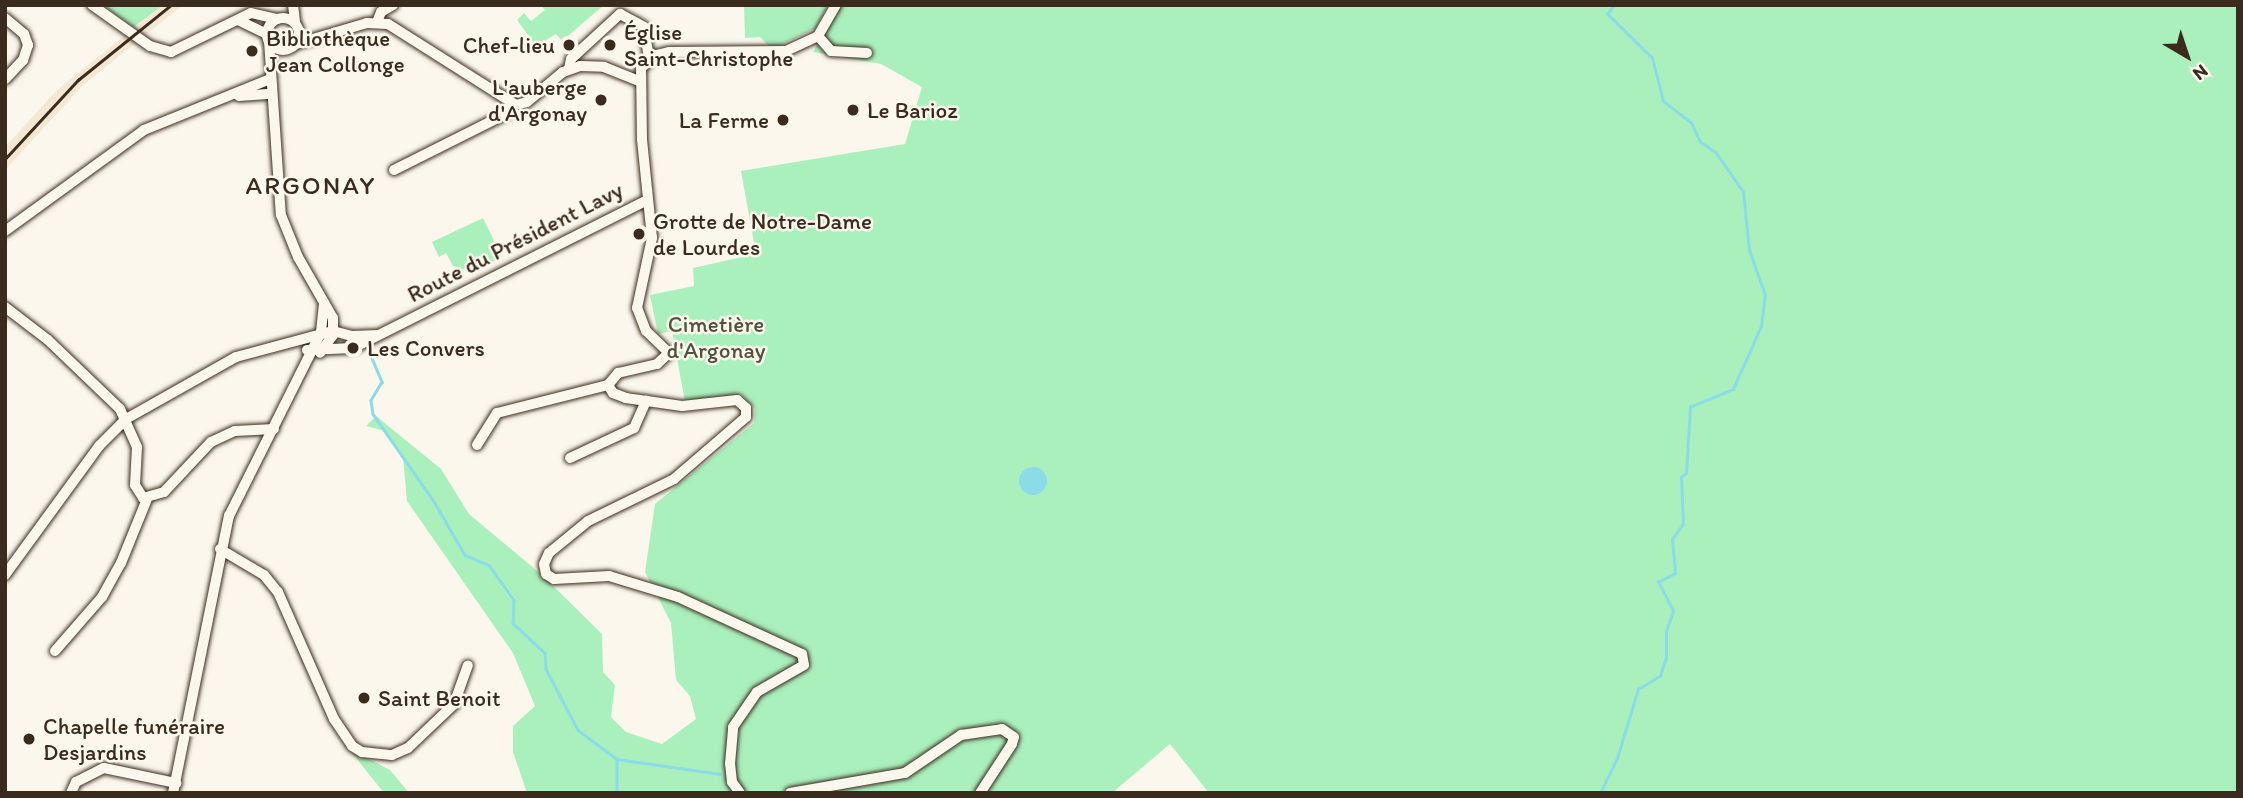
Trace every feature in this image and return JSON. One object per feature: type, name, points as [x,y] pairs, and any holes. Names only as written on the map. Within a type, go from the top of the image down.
[{"type":"street","points":[[92,5],[165,52],[183,50],[251,13],[279,18],[322,37]]},
{"type":"street","points":[[71,793],[76,782],[104,768],[175,788],[220,549],[238,495],[305,366],[333,331],[333,318],[298,257],[281,215],[268,38],[279,18],[291,5]]},
{"type":"street","points":[[291,5],[296,24],[296,44]]},
{"type":"street","points":[[377,23],[381,12],[393,5]]},
{"type":"street","points":[[569,69],[571,60],[620,10],[644,27],[653,57],[776,52],[818,36],[835,5]]},
{"type":"street","points":[[5,18],[24,34],[28,45],[23,60],[5,79]]},
{"type":"street","points":[[238,20],[285,49]]},
{"type":"street","points":[[5,231],[144,130],[236,96],[270,77],[285,49],[377,23],[414,37],[510,104],[527,102],[569,69],[604,67],[639,80]]},
{"type":"street","points":[[818,36],[834,52],[867,53]]},
{"type":"street","name":"Route du Président Lavy","points":[[283,347],[317,351],[353,348],[647,200],[639,80],[653,57]]},
{"type":"street","points":[[236,96],[271,94]]},
{"type":"street","points":[[394,170],[506,114],[510,104]]},
{"type":"street","points":[[477,445],[497,413],[608,385],[618,373],[657,364],[668,353],[646,331],[636,308],[651,248],[647,200]]},
{"type":"street","points":[[317,351],[324,303]]},
{"type":"street","points":[[5,307],[111,399],[126,419],[139,455],[135,485],[147,499]]},
{"type":"street","name":"Route du Président Lavy","points":[[5,575],[92,454],[126,419],[236,357],[283,347],[333,331],[352,336],[378,335]]},
{"type":"street","points":[[608,385],[619,396],[691,407],[737,400],[746,414],[741,424],[674,479],[578,528],[549,553],[545,570],[554,579],[609,576],[678,597],[799,650],[805,659],[798,671],[757,692],[733,727],[730,764],[732,782],[740,793]]},
{"type":"street","points":[[570,458],[634,428],[646,401]]},
{"type":"street","points":[[55,651],[108,586],[147,499],[164,492],[211,442],[235,431],[274,429]]},
{"type":"street","points":[[220,549],[264,575],[278,592],[334,719],[352,746],[362,752],[392,755],[408,748],[454,704],[468,665]]},
{"type":"street","points":[[790,793],[905,773],[961,735],[1002,729],[1010,732],[1012,744],[980,793]]},
{"type":"shaded area","points":[[163,5],[183,5],[83,85],[5,170],[5,147],[57,90]]},
{"type":"green space","points":[[103,5],[163,5],[134,27]]},
{"type":"green space","points":[[541,5],[604,5],[562,41],[556,34],[536,46],[517,20],[524,13],[531,21],[545,10]]},
{"type":"green space","points":[[744,5],[828,5],[816,28],[779,46],[769,46],[760,37],[745,38]]},
{"type":"green space","name":"Cimetière d'Argonay","points":[[839,5],[2238,5],[2238,793],[1209,793],[1170,744],[1112,793],[527,793],[513,752],[513,726],[535,706],[513,653],[407,501],[403,457],[394,443],[385,431],[366,426],[376,416],[441,469],[469,514],[542,575],[602,634],[603,672],[615,685],[611,717],[626,732],[662,744],[696,719],[690,696],[676,680],[671,623],[645,572],[655,504],[754,423],[755,409],[741,394],[685,402],[672,331],[658,334],[650,295],[694,286],[693,268],[756,254],[741,171],[905,144],[922,87],[881,64],[813,52]]},
{"type":"green space","points":[[483,218],[502,257],[471,272],[453,266],[446,253],[439,257],[432,242]]},
{"type":"green space","points":[[348,748],[390,770],[409,793],[384,793]]},
{"type":"water","points":[[1033,467],[1043,471],[1047,481],[1043,491],[1033,495],[1023,491],[1019,481],[1023,471]]},
{"type":"waterway","points":[[1600,793],[1617,758],[1638,689],[1660,676],[1666,658],[1666,632],[1673,611],[1658,582],[1675,573],[1672,539],[1683,524],[1681,477],[1686,473],[1690,407],[1733,389],[1761,326],[1765,295],[1749,250],[1743,192],[1716,153],[1700,142],[1691,123],[1663,101],[1652,58],[1607,14],[1614,5]]},
{"type":"waterway","points":[[369,351],[382,382],[371,400],[373,414],[435,503],[465,555],[489,565],[514,600],[513,623],[545,653],[546,669],[578,730],[617,759],[617,793]]},
{"type":"waterway","points":[[617,759],[720,774]]},
{"type":"railway","points":[[5,159],[78,80],[171,5]]},
{"type":"place","name":"Chef-lieu","points":[[569,45]]},
{"type":"place","name":"Église Saint-Christophe","points":[[610,45]]},
{"type":"place","name":"Bibliothèque Jean Collonge","points":[[252,51]]},
{"type":"place","name":"L'auberge d'Argonay","points":[[601,100]]},
{"type":"place","name":"Le Barioz","points":[[853,110]]},
{"type":"place","name":"La Ferme","points":[[783,120]]},
{"type":"place","name":"Grotte de Notre-Dame de Lourdes","points":[[639,234]]},
{"type":"place","name":"Les Convers","points":[[353,348]]},
{"type":"place","name":"Saint Benoit","points":[[364,698]]},
{"type":"place","name":"Chapelle funéraire Desjardins","points":[[29,739]]},
{"type":"district","name":"ARGONAY","points":[[311,186]]}]
